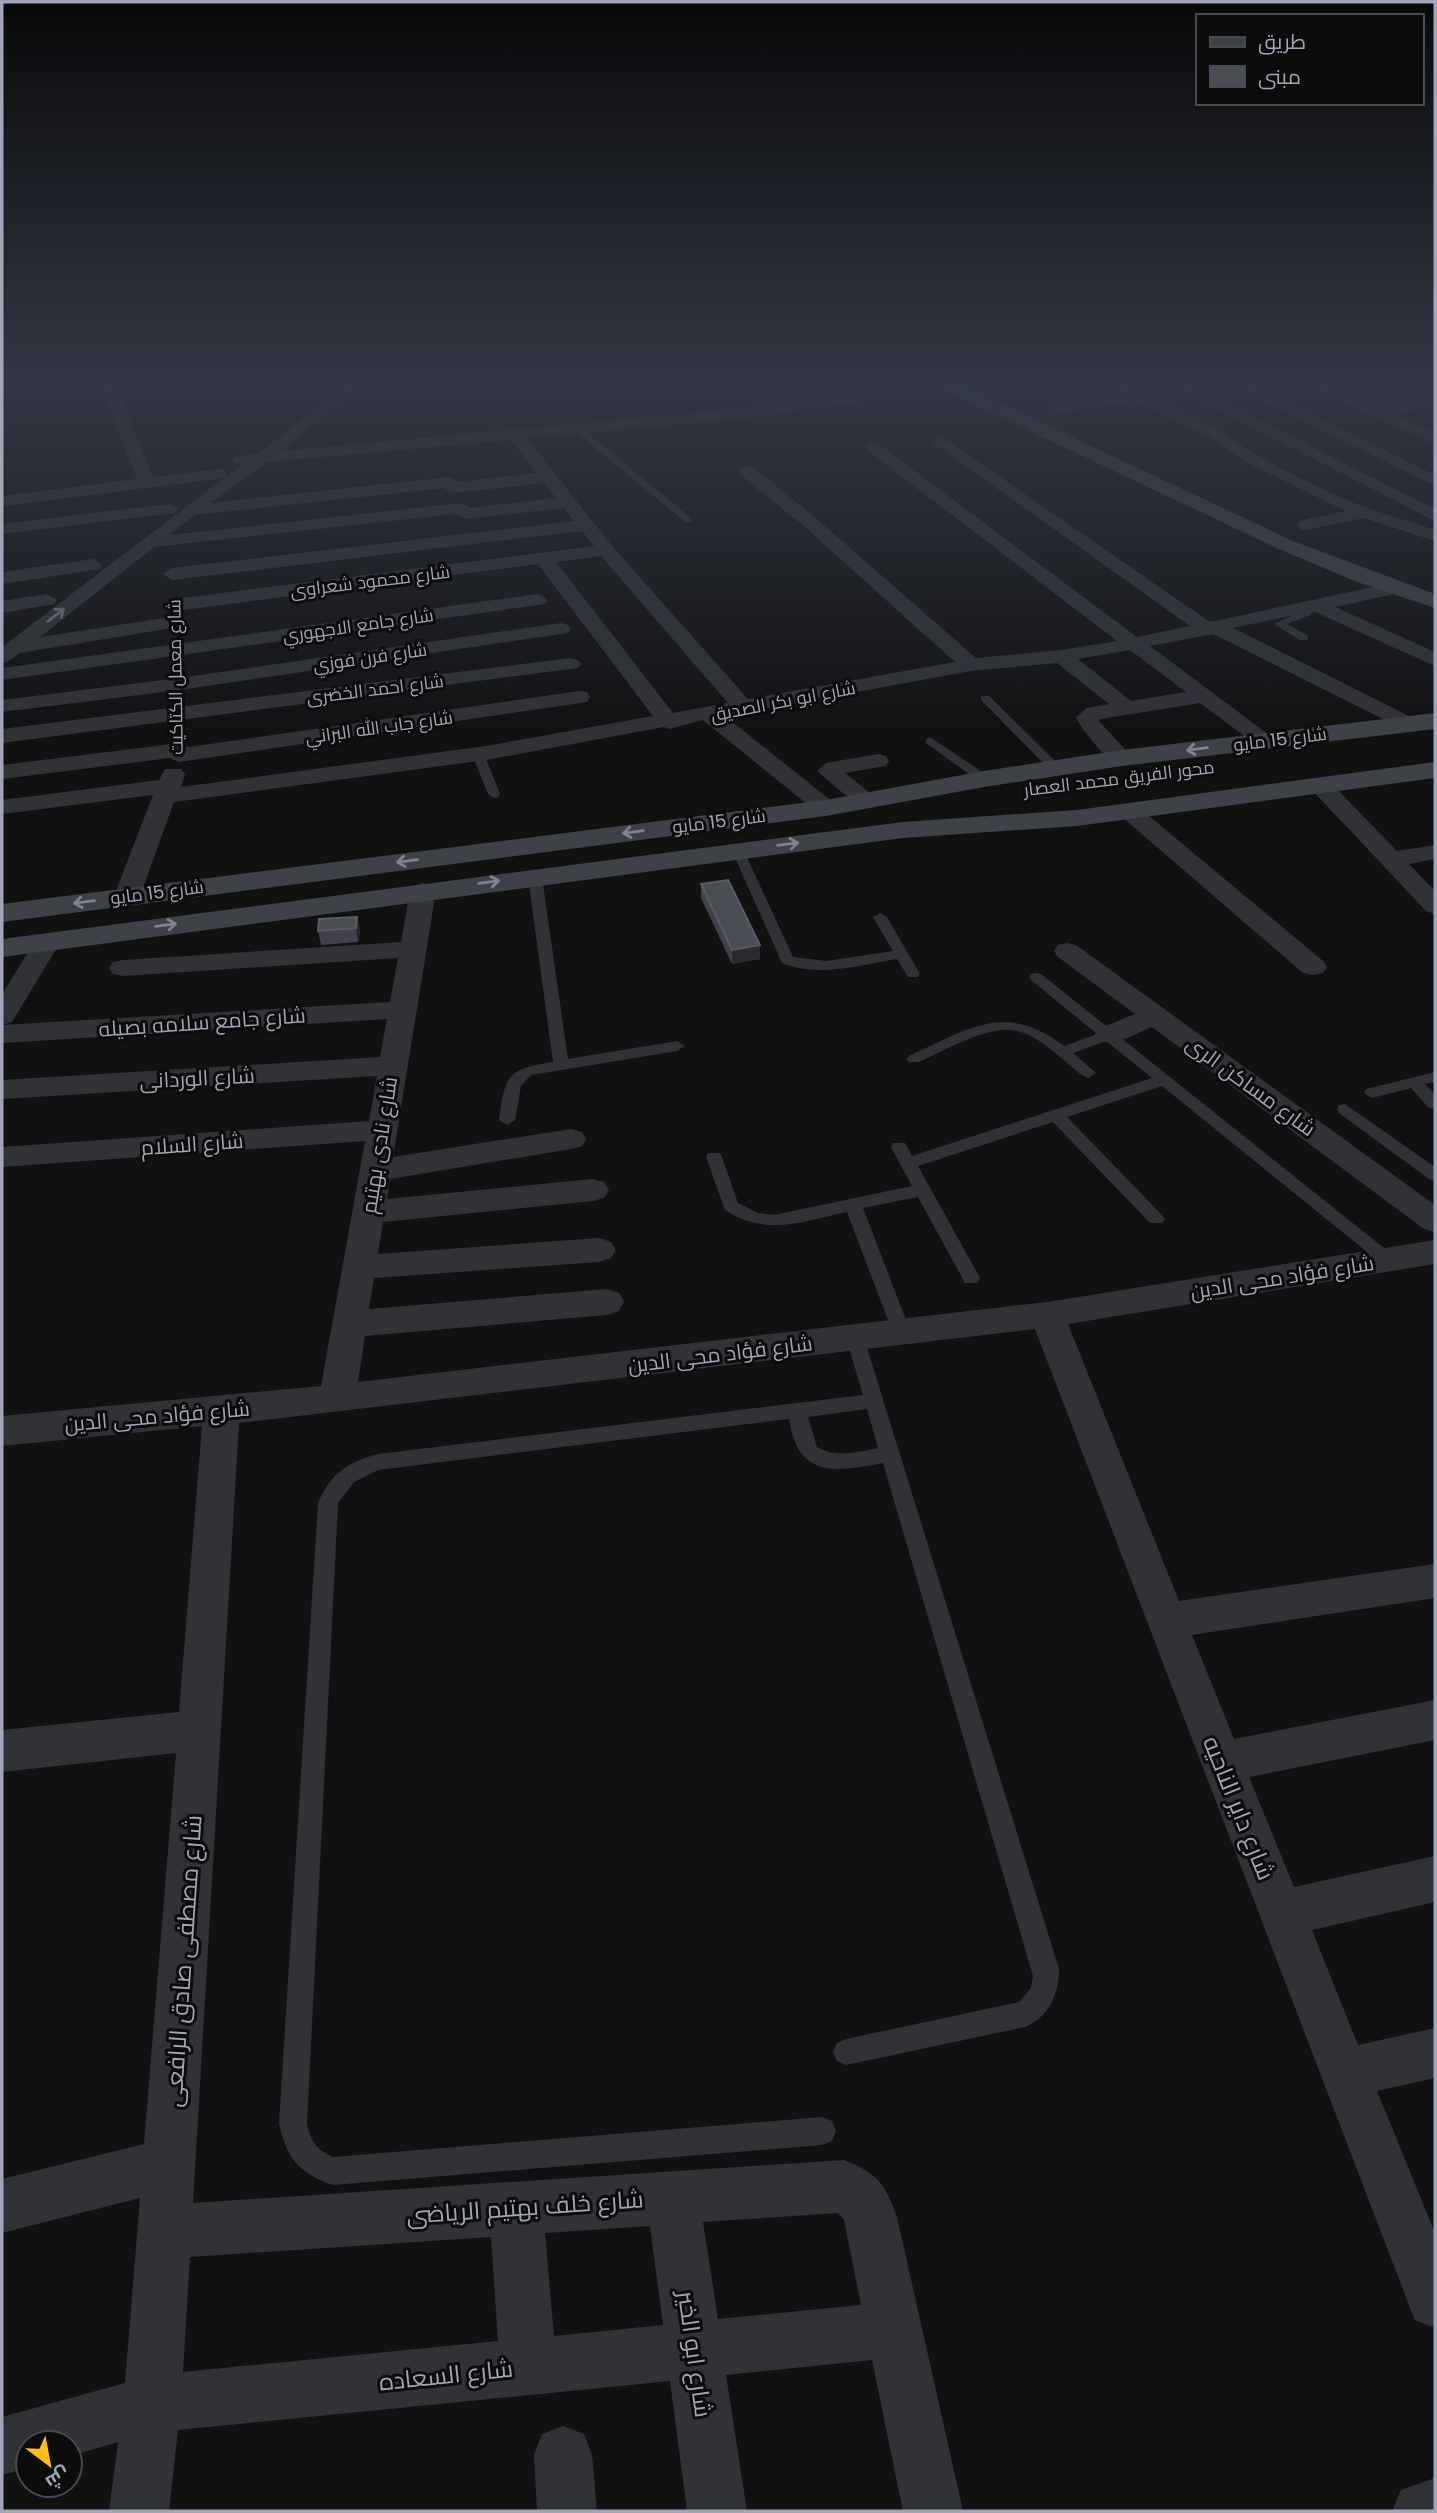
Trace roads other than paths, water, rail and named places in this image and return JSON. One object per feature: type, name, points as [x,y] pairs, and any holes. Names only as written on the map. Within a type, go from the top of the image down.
[{"type":"main road","points":[[1187,499],[1252,530],[1435,601]]},
{"type":"main road","points":[[1283,514],[1342,540]]},
{"type":"main road","name":"شارع 15 مايو","points":[[2,913],[826,808],[984,779],[1122,758],[1435,721]]},
{"type":"main road","name":"محور الفريق محمد العصار","points":[[876,800],[1066,785],[1435,738]]},
{"type":"main road","name":"محور الفريق محمد العصار","points":[[903,830],[1022,807],[1435,752]]},
{"type":"main road","name":"شارع 15 مايو","points":[[2,947],[903,830],[1042,822],[1435,770]]},
{"type":"street","points":[[5,641],[47,600],[169,509],[186,499]]},
{"type":"street","points":[[5,641],[154,540],[201,499]]},
{"type":"street","points":[[190,510],[265,499]]},
{"type":"street","points":[[458,499],[490,565]]},
{"type":"street","points":[[565,499],[744,708]]},
{"type":"street","points":[[782,499],[971,666]]},
{"type":"street","points":[[942,499],[1132,644],[1266,741]]},
{"type":"street","points":[[1025,499],[1211,628],[1407,724]]},
{"type":"street","points":[[1334,499],[1362,513],[1435,536]]},
{"type":"street","points":[[1402,499],[1435,516]]},
{"type":"street","points":[[154,540],[399,515],[567,502]]},
{"type":"street","points":[[1306,525],[1409,503]]},
{"type":"street","points":[[2,529],[169,509]]},
{"type":"street","points":[[399,515],[413,546]]},
{"type":"street","points":[[324,523],[339,555]]},
{"type":"street","points":[[172,574],[276,556],[339,555],[586,525]]},
{"type":"street","name":"شارع معمل الكتاكيت","points":[[127,896],[168,791],[179,753],[177,613],[172,574],[154,540]]},
{"type":"street","name":"شارع محمود شعراوى","points":[[5,641],[177,613],[259,595],[606,550]]},
{"type":"street","points":[[276,556],[298,590]]},
{"type":"street","points":[[543,558],[669,722]]},
{"type":"street","points":[[2,578],[93,565]]},
{"type":"street","points":[[461,569],[473,590]]},
{"type":"street","points":[[401,577],[468,714],[482,754]]},
{"type":"street","name":"شارع ابو بكر الصديق","points":[[2,807],[168,791],[482,754],[971,666],[1061,656],[1132,644],[1396,588]]},
{"type":"street","points":[[259,595],[267,617]]},
{"type":"street","points":[[2,607],[47,600]]},
{"type":"street","name":"شارع جامع الاجهوري","points":[[2,674],[538,600]]},
{"type":"street","points":[[1315,605],[1435,660]]},
{"type":"street","name":"شارع فرن فوزي","points":[[2,706],[179,684],[561,629]]},
{"type":"street","points":[[1061,656],[1128,708]]},
{"type":"street","name":"شارع احمد الخضرى","points":[[2,736],[571,664]]},
{"type":"street","points":[[1122,758],[1089,723],[1087,717],[1203,696]]},
{"type":"street","name":"شارع جاب الله البراني","points":[[2,772],[179,753],[579,697]]},
{"type":"street","points":[[710,715],[826,808]]},
{"type":"street","points":[[876,800],[828,771],[878,761]]},
{"type":"street","points":[[1320,785],[1435,906]]},
{"type":"street","points":[[1129,811],[1313,967]]},
{"type":"street","points":[[1391,860],[1435,852]]},
{"type":"street","name":"شارع نادى بهتيم","points":[[337,1399],[423,891]]},
{"type":"street","points":[[2,1016],[48,941]]},
{"type":"street","points":[[123,968],[412,948]]},
{"type":"street","name":"شارع مساكن الرى","points":[[1067,951],[1155,1016],[1434,1246]]},
{"type":"street","name":"شارع جامع سلامه بصيله","points":[[2,1034],[401,1010]]},
{"type":"street","points":[[1108,1035],[1155,1016]]},
{"type":"street","name":"شارع الوردانى","points":[[2,1089],[392,1066]]},
{"type":"street","name":"شارع السلام","points":[[2,1157],[382,1130]]},
{"type":"street","points":[[375,1171],[571,1139]]},
{"type":"street","points":[[368,1212],[593,1190]]},
{"type":"street","name":"شارع فؤاد محى الدين","points":[[2,1431],[337,1399],[1047,1315],[1388,1260],[1434,1246]]},
{"type":"street","points":[[359,1267],[599,1250]]},
{"type":"street","points":[[350,1324],[607,1302]]},
{"type":"street","name":"شارع داير الناحيه","points":[[1047,1315],[1344,2073],[1430,2273]]},
{"type":"street","name":"شارع مصطفى صادق الرافعى","points":[[139,2511],[152,2404],[165,2232],[222,1410]]},
{"type":"street","points":[[1166,1621],[1435,1581]]},
{"type":"street","points":[[1221,1762],[1435,1720]]},
{"type":"street","points":[[2,1751],[200,1730]]},
{"type":"street","points":[[1281,1913],[1435,1879]]},
{"type":"street","points":[[1344,2073],[1435,2053]]},
{"type":"street","points":[[2,2206],[169,2164]]},
{"type":"street","name":"شارع خلف بهتيم الرياضى","points":[[165,2232],[844,2186],[856,2192],[866,2203],[895,2330]]},
{"type":"street","name":"شارع ابو الخير","points":[[673,2197],[717,2511]]},
{"type":"street","points":[[516,2208],[528,2366]]},
{"type":"street","points":[[895,2330],[933,2511]]},
{"type":"street","name":"شارع السعاده","points":[[2,2446],[152,2404],[895,2330]]},
{"type":"street","points":[[564,2455],[567,2511]]},
{"type":"street","points":[[1422,2511],[1435,2508]]},
{"type":"lane","points":[[663,499],[688,520]]},
{"type":"lane","points":[[1304,638],[1279,624],[1306,613],[1315,605]]},
{"type":"lane","points":[[985,698],[1055,768]]},
{"type":"lane","points":[[930,741],[984,779]]},
{"type":"lane","points":[[482,754],[494,794]]},
{"type":"lane","points":[[738,851],[783,956],[792,963],[813,967],[901,954]]},
{"type":"lane","points":[[535,877],[561,1065]]},
{"type":"lane","points":[[880,917],[913,974]]},
{"type":"lane","points":[[1036,977],[1388,1260]]},
{"type":"lane","points":[[914,1059],[1004,1024],[1030,1031],[1088,1073]]},
{"type":"lane","points":[[1060,1053],[1108,1035]]},
{"type":"lane","points":[[507,1119],[515,1080],[527,1071],[677,1045]]},
{"type":"lane","points":[[1372,1093],[1435,1076]]},
{"type":"lane","points":[[908,1163],[1164,1080]]},
{"type":"lane","points":[[1414,1082],[1435,1104]]},
{"type":"lane","points":[[1345,1109],[1435,1175]]},
{"type":"lane","points":[[1056,1115],[1156,1219]]},
{"type":"lane","points":[[899,1147],[971,1278]]},
{"type":"lane","points":[[714,1157],[731,1206],[750,1217],[774,1221],[923,1190]]},
{"type":"lane","points":[[853,1204],[902,1333]]},
{"type":"lane","points":[[846,2052],[1025,2014],[1035,2007],[1047,1983],[1046,1969],[855,1338]]},
{"type":"lane","points":[[822,2131],[333,2171],[318,2166],[305,2156],[297,2142],[293,2124],[328,1503],[337,1485],[355,1470],[378,1462],[874,1401]]},
{"type":"lane","points":[[797,1410],[804,1445],[817,1457],[838,1462],[890,1454]]}]
